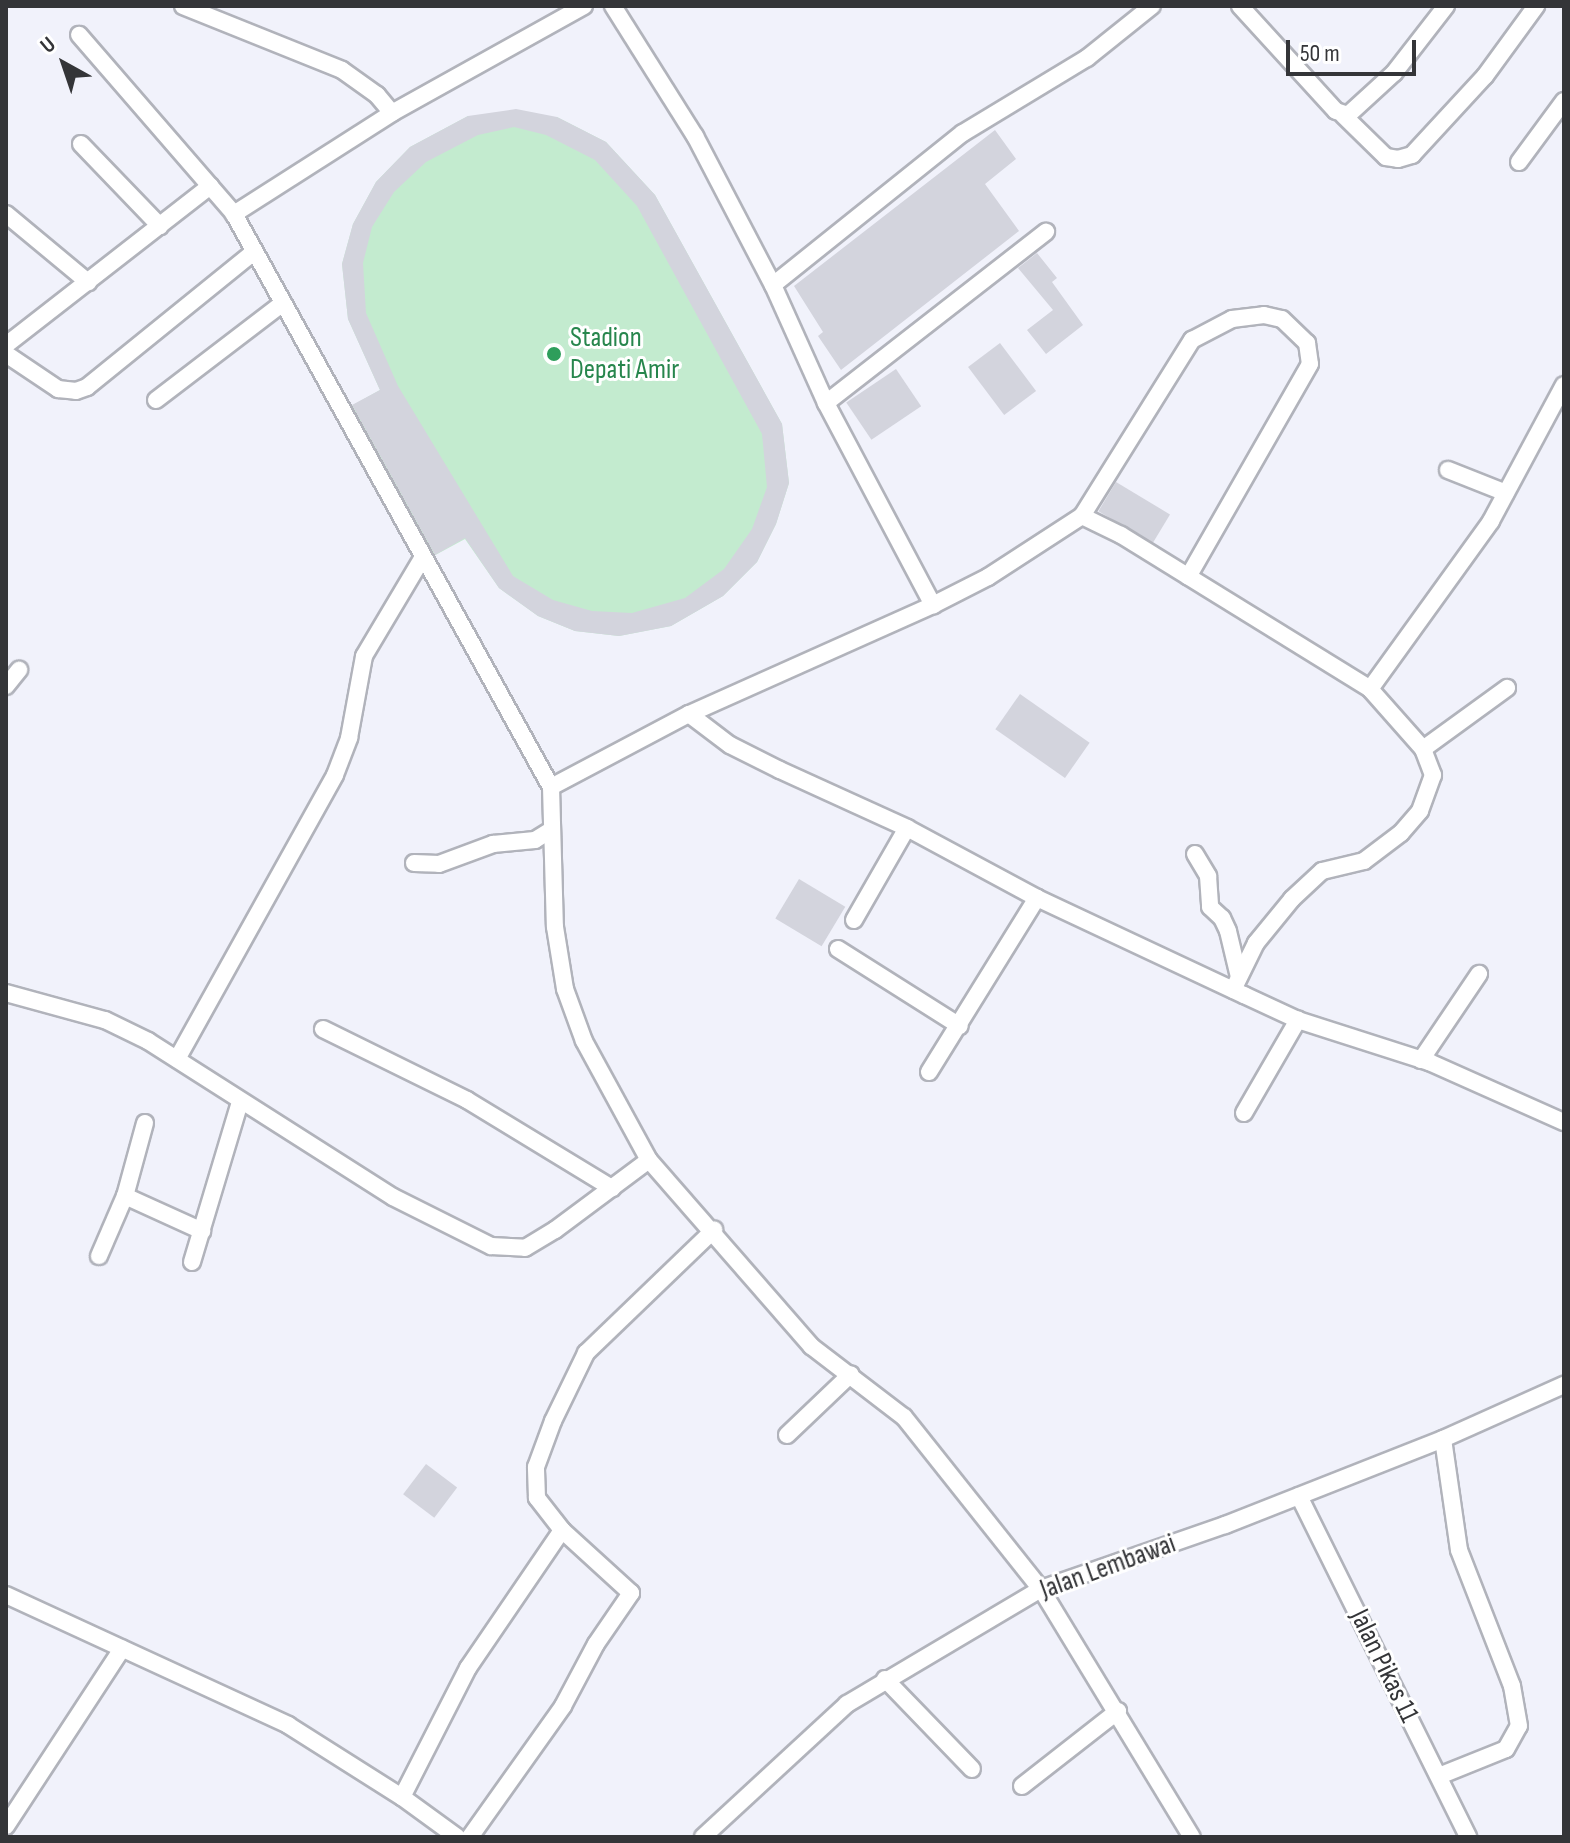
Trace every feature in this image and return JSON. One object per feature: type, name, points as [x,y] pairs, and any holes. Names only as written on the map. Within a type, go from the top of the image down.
[{"type":"street","points":[[183,6],[342,70],[377,95],[392,113]]},
{"type":"street","points":[[234,214],[392,113],[584,6]]},
{"type":"street","points":[[613,6],[695,136],[773,285],[826,403],[933,605]]},
{"type":"street","points":[[773,285],[963,133],[1087,58],[1152,6]]},
{"type":"street","points":[[1240,6],[1386,157],[1398,159],[1412,155],[1485,76],[1536,6]]},
{"type":"street","points":[[1343,115],[1354,112],[1394,73],[1446,6]]},
{"type":"street","points":[[79,35],[234,214],[551,787],[555,927],[565,989],[584,1041],[649,1160],[714,1230],[811,1346],[904,1417],[1041,1589],[1192,1837]]},
{"type":"street","points":[[1519,162],[1564,101]]},
{"type":"street","points":[[81,144],[160,226]]},
{"type":"street","points":[[6,345],[210,186]]},
{"type":"street","points":[[6,214],[88,282]]},
{"type":"street","points":[[6,238],[22,227]]},
{"type":"street","points":[[826,403],[1046,232]]},
{"type":"street","points":[[6,354],[58,389],[76,391],[87,387],[254,252]]},
{"type":"street","points":[[156,400],[283,303]]},
{"type":"street","points":[[551,787],[689,714],[933,605],[988,577],[1082,516],[1192,340],[1232,319],[1264,315],[1282,319],[1307,343],[1310,364],[1188,577]]},
{"type":"street","points":[[1370,689],[1491,521],[1564,385]]},
{"type":"street","points":[[1448,470],[1506,493]]},
{"type":"street","points":[[1082,516],[1121,535],[1370,689],[1423,749],[1433,775],[1420,811],[1401,833],[1364,861],[1322,871],[1256,943],[1236,983]]},
{"type":"street","points":[[177,1059],[335,775],[349,738],[364,656],[423,557]]},
{"type":"street","points":[[6,686],[19,670]]},
{"type":"street","points":[[1423,749],[1507,688]]},
{"type":"street","points":[[689,714],[730,745],[907,828],[1037,898],[1236,983],[1298,1020],[1421,1060],[1564,1122]]},
{"type":"street","points":[[854,920],[907,828]]},
{"type":"street","points":[[414,863],[439,864],[493,844],[535,840],[551,830]]},
{"type":"street","points":[[1195,854],[1208,876],[1210,907],[1222,918],[1228,931],[1236,983]]},
{"type":"street","points":[[929,1072],[1037,898]]},
{"type":"street","points":[[838,949],[960,1026]]},
{"type":"street","points":[[1421,1060],[1479,974]]},
{"type":"street","points":[[6,993],[105,1020],[177,1059],[393,1197],[491,1246],[525,1248],[555,1230],[649,1160]]},
{"type":"street","points":[[1244,1113],[1298,1020]]},
{"type":"street","points":[[323,1029],[467,1100],[612,1188]]},
{"type":"street","points":[[192,1262],[240,1102]]},
{"type":"street","points":[[99,1256],[125,1196],[145,1123]]},
{"type":"street","points":[[125,1196],[202,1231]]},
{"type":"street","points":[[470,1837],[563,1706],[596,1644],[631,1593],[562,1530],[537,1498],[536,1467],[579,1366],[597,1341],[714,1230]]},
{"type":"street","points":[[787,1435],[851,1374]]},
{"type":"street","name":"Jalan Lembawai","points":[[703,1837],[815,1731],[885,1679],[1041,1589],[1225,1525],[1443,1439],[1564,1385]]},
{"type":"street","points":[[1439,1776],[1506,1749],[1519,1726],[1519,1707],[1512,1686],[1459,1550],[1443,1439]]},
{"type":"street","name":"Jalan Pikas 11","points":[[1299,1496],[1468,1837]]},
{"type":"street","points":[[402,1797],[468,1668],[562,1530]]},
{"type":"street","points":[[6,1595],[243,1701],[402,1797],[457,1837]]},
{"type":"street","points":[[6,1826],[122,1649]]},
{"type":"street","points":[[885,1679],[972,1769]]},
{"type":"street","points":[[1022,1786],[1118,1711]]},
{"type":"green space","name":"Stadion Depati Amir","points":[[468,116],[557,117],[606,142],[655,195],[782,424],[789,483],[776,524],[757,562],[723,596],[671,626],[619,636],[575,631],[538,616],[499,588],[465,539],[428,559],[346,409],[380,390],[348,319],[342,264],[353,224],[376,182],[410,147]]},
{"type":"building","points":[[516,109],[557,117],[606,142],[655,195],[782,424],[789,483],[776,524],[757,562],[723,596],[671,626],[619,636],[575,631],[538,616],[499,588],[465,538],[435,555],[352,405],[380,390],[348,319],[342,264],[353,224],[376,182],[410,147],[468,116]],"holes":[[[514,127],[546,135],[595,160],[637,206],[762,434],[767,487],[752,529],[724,569],[685,598],[632,613],[592,611],[553,600],[513,576],[398,386],[366,313],[363,263],[372,227],[394,192],[426,162],[478,135]]]},
{"type":"building","points":[[995,130],[1016,159],[985,184],[1019,231],[841,370],[818,336],[823,332],[794,286]]},
{"type":"building","points":[[1037,253],[1057,278],[1052,282],[1083,325],[1046,354],[1027,330],[1053,310],[1018,268]]},
{"type":"building","points":[[1000,343],[1036,391],[1004,415],[968,367]]},
{"type":"building","points":[[896,369],[921,406],[871,440],[846,403]]},
{"type":"building","points":[[1116,482],[1170,514],[1152,544],[1098,511]]},
{"type":"building","points":[[1020,694],[1090,743],[1065,778],[995,729]]},
{"type":"building","points":[[799,879],[845,907],[822,946],[775,918]]},
{"type":"building","points":[[426,1464],[457,1487],[434,1518],[403,1494]]},
{"type":"place","name":"Stadion Depati Amir","points":[[554,354]]}]
